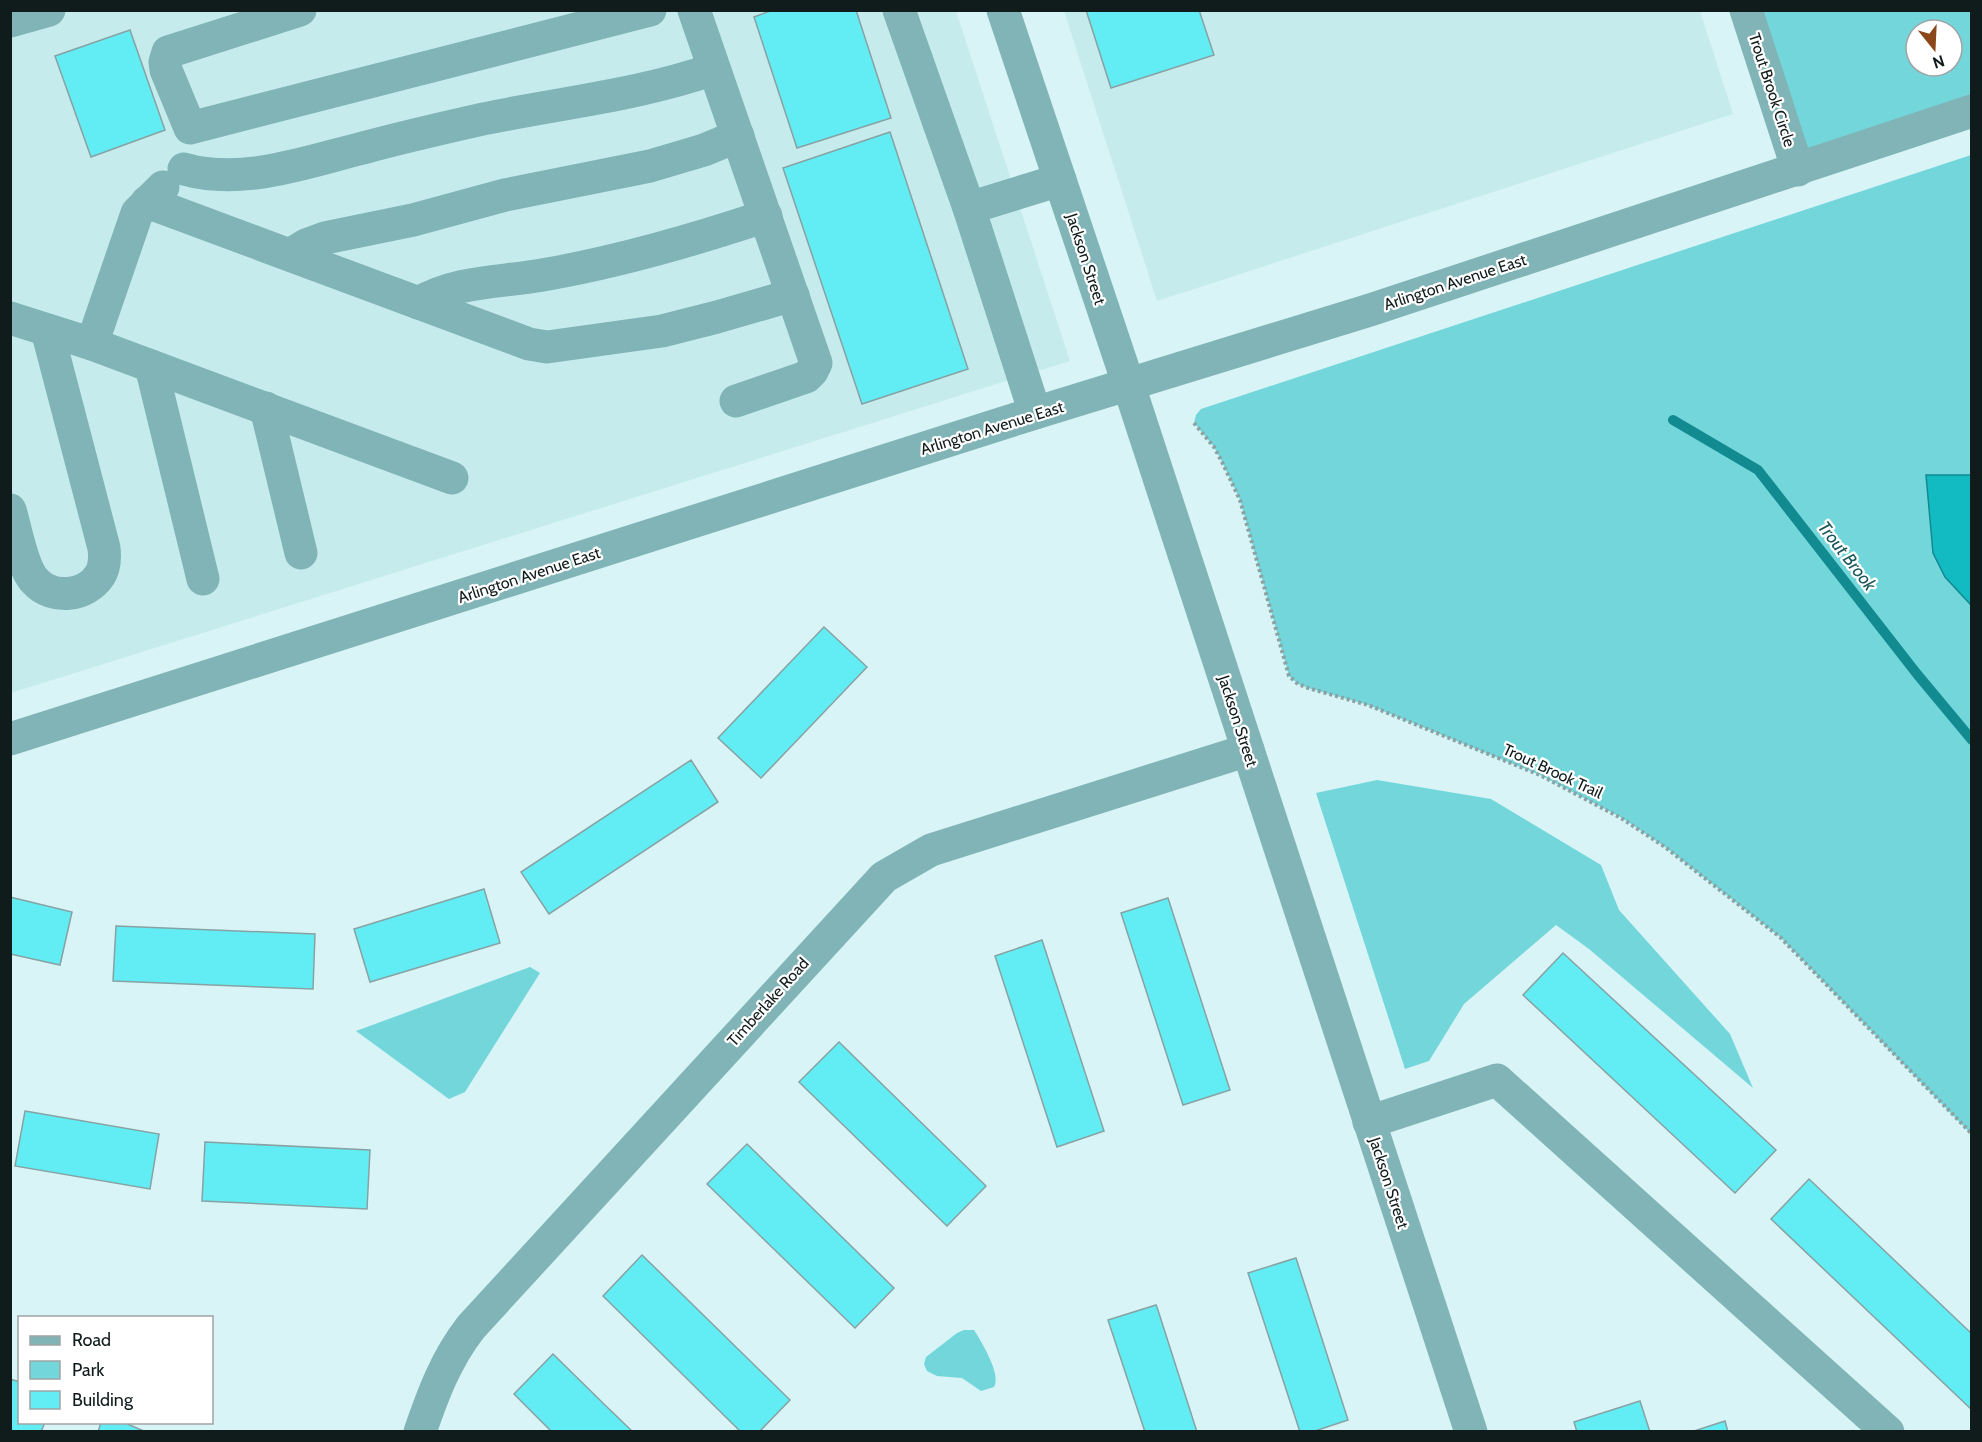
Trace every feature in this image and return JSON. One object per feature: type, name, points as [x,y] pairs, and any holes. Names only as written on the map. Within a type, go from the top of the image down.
[{"type":"street","points":[[10,21],[49,10]]},
{"type":"street","points":[[92,344],[137,213],[184,169],[190,158],[192,140],[190,128],[166,70],[165,62],[168,52],[300,10]]},
{"type":"street","points":[[190,128],[650,10]]},
{"type":"street","points":[[694,10],[816,363],[806,377],[736,400]]},
{"type":"street","points":[[899,10],[969,208],[1035,414]]},
{"type":"street","name":"Jackson Street","points":[[1003,10],[1129,386],[1470,1431]]},
{"type":"street","name":"Trout Brook Circle","points":[[1746,10],[1798,170]]},
{"type":"street","points":[[184,169],[220,176],[277,169],[484,119],[651,88],[714,69]]},
{"type":"street","name":"Arlington Avenue East","points":[[10,739],[1381,306],[1971,111]]},
{"type":"street","points":[[290,255],[306,245],[325,238],[413,220],[505,195],[650,166],[704,150],[738,135]]},
{"type":"street","points":[[969,208],[1060,180]]},
{"type":"street","points":[[147,202],[529,344],[547,347],[662,331],[793,294]]},
{"type":"street","points":[[418,303],[436,293],[455,287],[545,275],[630,257],[766,216]]},
{"type":"street","points":[[10,318],[92,344],[452,478]]},
{"type":"street","points":[[10,510],[27,567],[34,581],[55,594],[66,594],[90,586],[100,575],[105,561],[104,548],[47,330]]},
{"type":"street","points":[[151,366],[203,579]]},
{"type":"street","points":[[266,408],[301,553]]},
{"type":"street","name":"Timberlake Road","points":[[420,1431],[439,1378],[452,1352],[471,1327],[884,877],[931,850],[1248,750]]},
{"type":"street","points":[[1369,1122],[1497,1080],[1888,1431]]},
{"type":"path","name":"Trout Brook Trail","points":[[1194,423],[1214,447],[1240,500],[1289,676],[1298,684],[1308,688],[1368,705],[1540,775],[1622,818],[1665,847],[1780,937],[1971,1134]]},
{"type":"shaded area","points":[[11,11],[956,11],[1070,361],[11,693]]},
{"type":"shaded area","points":[[1064,11],[1700,11],[1733,114],[1157,301]]},
{"type":"shaded area","points":[[1926,475],[1971,475],[1971,605],[1945,577],[1933,553]]},
{"type":"green space","points":[[1746,11],[1971,11],[1971,111],[1798,170]]},
{"type":"green space","points":[[1971,155],[1971,1134],[1780,937],[1665,847],[1622,818],[1540,775],[1368,705],[1308,688],[1298,684],[1289,676],[1240,500],[1214,447],[1194,423],[1201,409]]},
{"type":"green space","points":[[1377,780],[1491,799],[1601,865],[1619,910],[1730,1034],[1753,1088],[1589,949],[1556,925],[1464,1004],[1429,1061],[1405,1069],[1316,793]]},
{"type":"green space","points":[[530,967],[540,973],[465,1092],[449,1099],[356,1031]]},
{"type":"green space","points":[[964,1330],[974,1330],[986,1350],[995,1375],[994,1387],[981,1391],[962,1378],[937,1376],[927,1371],[924,1364],[926,1357]]},
{"type":"building","points":[[773,10],[856,10],[891,118],[797,148],[754,17]]},
{"type":"building","points":[[1086,10],[1199,10],[1214,55],[1111,88]]},
{"type":"building","points":[[130,30],[165,130],[91,157],[55,56]]},
{"type":"building","points":[[890,132],[968,369],[862,404],[783,168]]},
{"type":"building","points":[[824,627],[867,667],[761,778],[718,738]]},
{"type":"building","points":[[691,760],[718,802],[549,914],[521,872]]},
{"type":"building","points":[[484,889],[500,943],[370,982],[354,929]]},
{"type":"building","points":[[10,897],[72,912],[60,965],[10,954]]},
{"type":"building","points":[[1168,898],[1230,1090],[1183,1105],[1121,913]]},
{"type":"building","points":[[116,926],[315,934],[313,989],[113,981]]},
{"type":"building","points":[[1042,940],[1104,1131],[1057,1147],[995,956]]},
{"type":"building","points":[[1563,953],[1776,1150],[1735,1193],[1523,995]]},
{"type":"building","points":[[839,1042],[986,1186],[947,1226],[799,1082]]},
{"type":"building","points":[[25,1111],[159,1134],[150,1189],[15,1166]]},
{"type":"building","points":[[205,1142],[370,1150],[367,1209],[202,1201]]},
{"type":"building","points":[[747,1144],[894,1288],[855,1328],[707,1184]]},
{"type":"building","points":[[1809,1179],[1972,1334],[1972,1410],[1771,1219]]},
{"type":"building","points":[[642,1255],[790,1400],[759,1432],[741,1432],[603,1296]]},
{"type":"building","points":[[1296,1258],[1348,1420],[1312,1432],[1300,1432],[1248,1273]]},
{"type":"building","points":[[1156,1305],[1197,1432],[1145,1432],[1108,1320]]},
{"type":"building","points":[[553,1354],[633,1432],[552,1432],[514,1394]]},
{"type":"building","points":[[10,1379],[18,1381],[18,1424],[44,1424],[41,1432],[10,1432]]},
{"type":"building","points":[[1640,1401],[1650,1432],[1577,1432],[1574,1422]]},
{"type":"building","points":[[1725,1421],[1728,1432],[1691,1432]]},
{"type":"building","points":[[100,1424],[128,1424],[146,1432],[98,1432]]},
{"type":"waterway","name":"Trout Brook","points":[[1673,420],[1758,470],[1917,674],[1972,740]]}]
